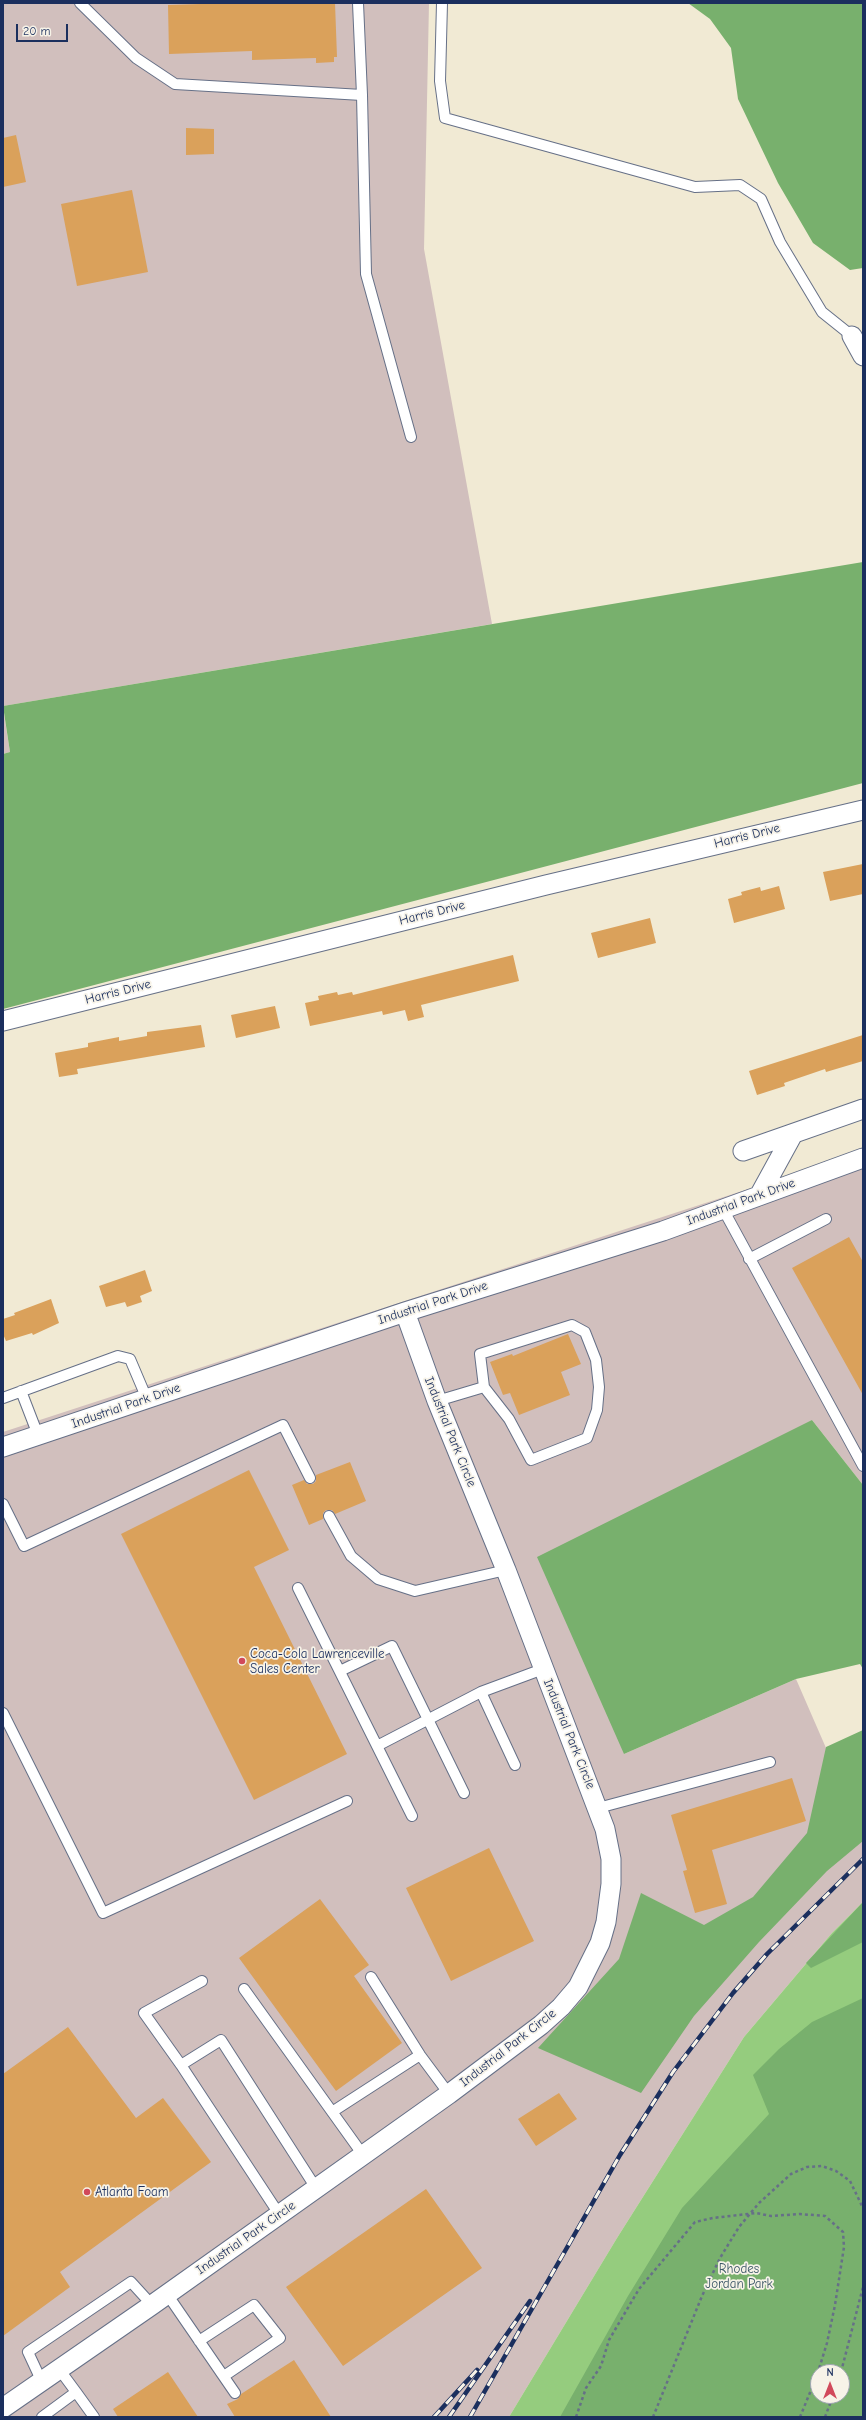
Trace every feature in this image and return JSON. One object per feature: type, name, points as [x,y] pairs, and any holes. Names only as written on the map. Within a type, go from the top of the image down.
[{"type":"street","points":[[852,336],[863,356]]},
{"type":"street","name":"Harris Drive","points":[[3,1021],[554,883],[863,810]]},
{"type":"street","points":[[743,1151],[863,1109]]},
{"type":"street","points":[[759,1196],[793,1134]]},
{"type":"street","name":"Industrial Park Drive","points":[[3,1447],[405,1312],[663,1231],[863,1158]]},
{"type":"street","name":"Industrial Park Circle","points":[[3,2408],[41,2380],[159,2300],[449,2094],[540,2026],[561,2007],[578,1987],[590,1964],[606,1922],[611,1884],[611,1859],[605,1829],[506,1570],[437,1401],[405,1312]]},
{"type":"lane","points":[[80,3],[136,58],[175,84],[362,95]]},
{"type":"lane","points":[[358,3],[362,95],[366,274],[411,437]]},
{"type":"lane","points":[[442,3],[440,81],[445,118],[695,187],[740,184],[761,199],[780,242],[822,312],[852,336]]},
{"type":"lane","points":[[723,1209],[863,1466]]},
{"type":"lane","points":[[749,1259],[826,1219]]},
{"type":"lane","points":[[572,1325],[585,1332],[596,1360],[599,1387],[597,1410],[587,1438],[531,1460],[510,1419],[484,1387],[480,1354],[572,1325]]},
{"type":"lane","points":[[3,1398],[118,1356],[130,1359],[147,1398]]},
{"type":"lane","points":[[437,1401],[484,1387]]},
{"type":"lane","points":[[21,1391],[38,1436]]},
{"type":"lane","points":[[3,1504],[24,1546],[283,1425],[310,1478]]},
{"type":"lane","points":[[329,1516],[351,1556],[378,1579],[415,1590],[506,1570]]},
{"type":"lane","points":[[298,1588],[412,1816]]},
{"type":"lane","points":[[340,1671],[392,1646],[464,1793]]},
{"type":"lane","points":[[377,1746],[481,1692],[543,1668]]},
{"type":"lane","points":[[481,1692],[515,1765]]},
{"type":"lane","points":[[3,1713],[103,1913],[347,1802]]},
{"type":"lane","points":[[598,1808],[770,1762]]},
{"type":"lane","points":[[371,1978],[420,2055],[449,2094]]},
{"type":"lane","points":[[202,1981],[144,2013],[181,2065],[279,2214]]},
{"type":"lane","points":[[244,1989],[363,2155]]},
{"type":"lane","points":[[181,2065],[221,2040],[316,2188]]},
{"type":"lane","points":[[332,2112],[420,2055]]},
{"type":"lane","points":[[41,2380],[28,2352],[131,2282],[159,2300],[199,2341],[235,2393]]},
{"type":"lane","points":[[199,2341],[254,2305],[280,2338],[224,2376]]},
{"type":"lane","points":[[59,2369],[94,2417]]},
{"type":"lane","points":[[42,2417],[76,2392]]},
{"type":"path","points":[[653,2417],[702,2296],[720,2258],[739,2227],[750,2213],[791,2174],[814,2166],[822,2166],[844,2176],[850,2181],[863,2208]]},
{"type":"path","points":[[576,2417],[586,2388],[601,2366],[609,2340],[639,2289],[695,2222],[750,2213],[771,2216],[800,2214],[825,2216],[842,2232],[844,2247],[835,2305],[821,2364]]},
{"type":"path","points":[[843,2364],[863,2287]]},
{"type":"path","points":[[800,2417],[810,2393]]},
{"type":"path","points":[[825,2417],[830,2404]]},
{"type":"shaded area","points":[[3,3],[429,3],[424,249],[492,624],[3,706]]},
{"type":"shaded area","points":[[3,708],[10,752],[3,754]]},
{"type":"shaded area","points":[[863,1149],[863,1485],[812,1420],[624,1754],[796,1679],[863,1833],[863,1902],[832,1933],[744,2037],[617,2238],[509,2417],[3,2417],[3,1432],[779,1179]]},
{"type":"green space","points":[[688,3],[863,3],[863,268],[850,270],[813,243],[778,183],[738,99],[731,48],[710,19]]},
{"type":"green space","points":[[863,562],[863,783],[3,1009],[3,754],[10,752],[3,706]]},
{"type":"green space","points":[[812,1420],[863,1485],[863,1669],[860,1664],[796,1679],[624,1754],[537,1557]]},
{"type":"green space","points":[[863,1730],[863,1841],[827,1871],[759,1942],[694,2016],[641,2093],[538,2048],[619,1959],[641,1893],[704,1925],[753,1897],[807,1833],[826,1747]]},
{"type":"green space","name":"Rhodes Jordan Park","points":[[863,1902],[863,2417],[509,2417],[617,2238],[744,2037],[832,1933]]},
{"type":"green space","points":[[863,1902],[863,1942],[811,1968],[806,1963]]},
{"type":"green space","name":"Rhodes Jordan Park","points":[[863,1998],[863,2417],[560,2417],[628,2296],[682,2208],[769,2114],[753,2075],[779,2049],[812,2022]]},
{"type":"building","points":[[233,3],[335,3],[337,57],[334,57],[334,62],[316,63],[316,58],[252,60],[252,51],[169,54],[168,5]]},
{"type":"building","points":[[186,128],[214,129],[214,154],[186,155]]},
{"type":"building","points":[[16,135],[26,182],[3,187],[3,138]]},
{"type":"building","points":[[132,190],[148,272],[77,286],[61,204]]},
{"type":"building","points":[[863,864],[863,894],[830,901],[823,872]]},
{"type":"building","points":[[779,886],[785,909],[734,923],[728,899],[742,895],[741,892],[760,887],[761,891]]},
{"type":"building","points":[[650,918],[656,943],[598,958],[591,933]]},
{"type":"building","points":[[513,955],[519,981],[421,1005],[424,1017],[408,1021],[405,1010],[383,1015],[382,1011],[310,1026],[305,1003],[319,1000],[318,996],[337,992],[338,995],[352,992],[353,995]]},
{"type":"building","points":[[275,1006],[280,1028],[236,1038],[231,1015]]},
{"type":"building","points":[[201,1025],[205,1047],[77,1069],[78,1074],[59,1077],[55,1053],[88,1047],[88,1043],[119,1037],[119,1041],[147,1036],[147,1032]]},
{"type":"building","points":[[863,1035],[863,1061],[826,1072],[825,1069],[784,1083],[785,1086],[757,1095],[749,1071]]},
{"type":"building","points":[[849,1237],[863,1262],[863,1395],[792,1268]]},
{"type":"building","points":[[145,1270],[152,1291],[140,1296],[142,1302],[127,1307],[125,1302],[106,1307],[99,1286]]},
{"type":"building","points":[[51,1299],[59,1323],[33,1335],[32,1333],[6,1341],[3,1334],[3,1319],[15,1315],[14,1313]]},
{"type":"building","points":[[568,1334],[581,1364],[561,1372],[570,1395],[519,1415],[510,1393],[503,1395],[490,1362],[512,1354],[513,1356]]},
{"type":"building","points":[[350,1462],[366,1501],[335,1514],[332,1510],[326,1510],[323,1513],[323,1519],[309,1525],[292,1485],[304,1480],[307,1484],[313,1484],[316,1481],[316,1475]]},
{"type":"building","name":"Coca-Cola Lawrenceville Sales Center","points":[[249,1470],[289,1550],[254,1567],[347,1754],[254,1800],[121,1534]]},
{"type":"building","points":[[792,1778],[806,1821],[712,1850],[727,1904],[695,1913],[683,1871],[687,1870],[671,1815]]},
{"type":"building","points":[[489,1848],[534,1941],[451,1981],[406,1888]]},
{"type":"building","points":[[320,1899],[369,1965],[354,1976],[402,2043],[336,2091],[239,1958]]},
{"type":"building","name":"Atlanta Foam","points":[[68,2027],[136,2118],[163,2098],[211,2162],[60,2272],[70,2287],[3,2336],[3,2074]]},
{"type":"building","points":[[559,2093],[577,2119],[536,2146],[518,2119]]},
{"type":"building","points":[[426,2189],[482,2268],[343,2366],[286,2287]]},
{"type":"building","points":[[294,2360],[331,2417],[235,2417],[227,2404],[238,2399],[241,2394]]},
{"type":"building","points":[[168,2372],[198,2417],[118,2417],[113,2409]]},
{"type":"railway","points":[[470,2417],[620,2155],[673,2072],[733,1993],[767,1954],[863,1859]]},
{"type":"railway","points":[[449,2417],[530,2301]]},
{"type":"railway","points":[[434,2417],[477,2370]]},
{"type":"place","name":"Coca-Cola Lawrenceville Sales Center","points":[[242,1661]]},
{"type":"place","name":"Atlanta Foam","points":[[87,2192]]}]
